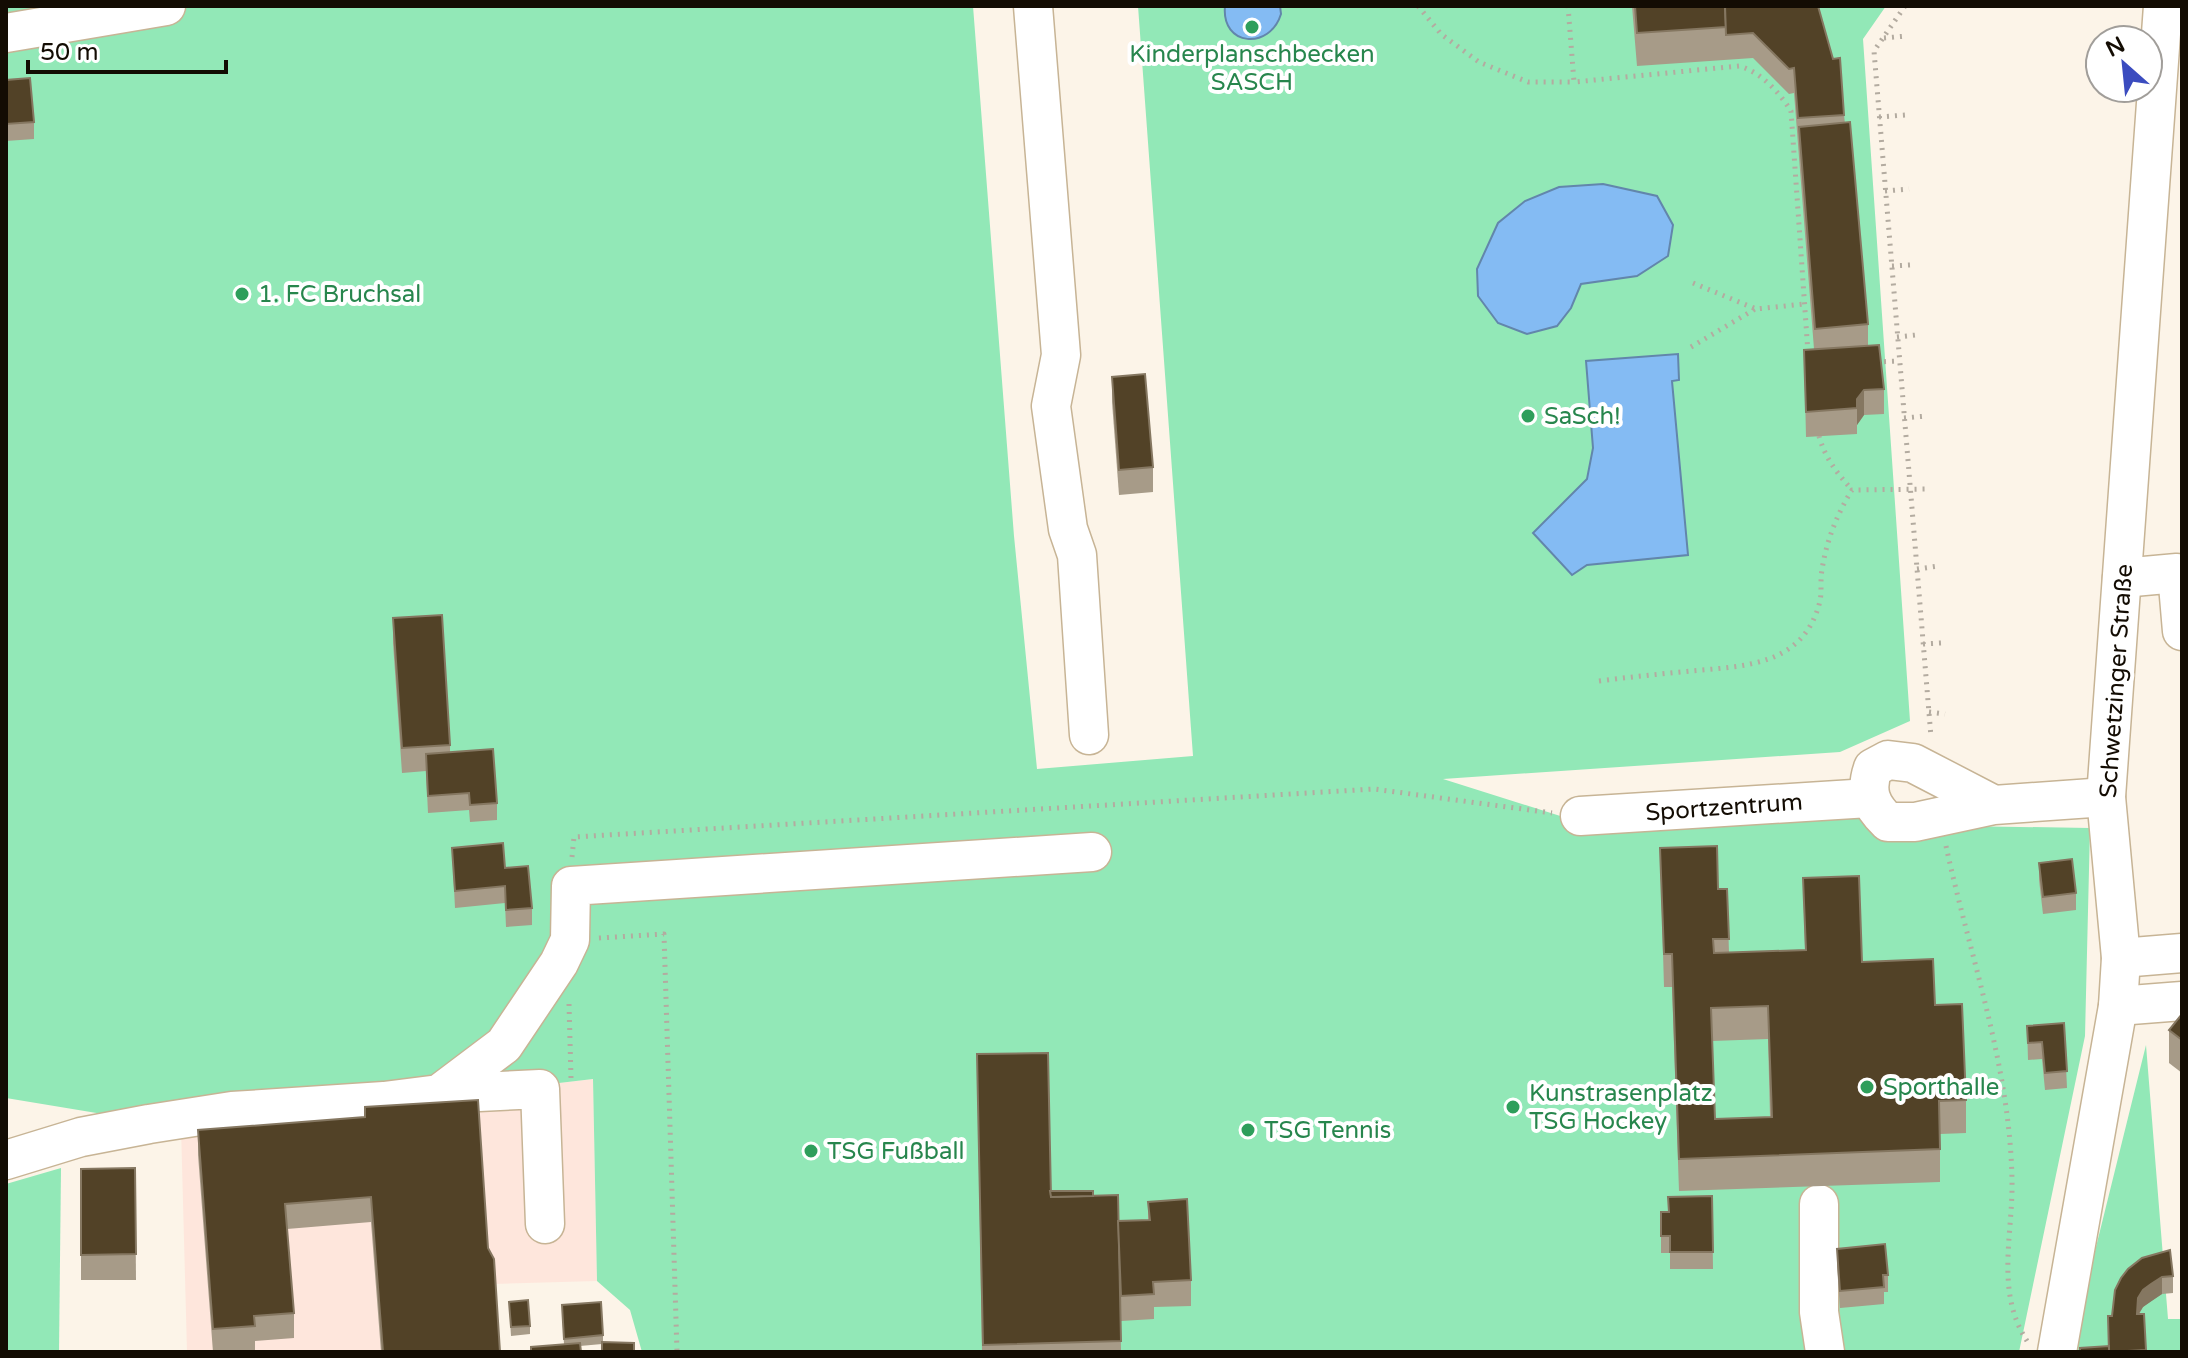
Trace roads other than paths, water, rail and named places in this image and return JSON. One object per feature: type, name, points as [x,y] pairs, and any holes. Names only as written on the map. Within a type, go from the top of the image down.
[{"type":"street","points":[[6,33],[166,6]]},
{"type":"street","points":[[1033,6],[1061,355],[1051,406],[1068,529],[1077,555],[1089,735]]},
{"type":"street","name":"Schwetzinger Straße","points":[[2057,1352],[2118,1006],[2121,958],[2106,797],[2163,6]]},
{"type":"street","points":[[2122,578],[2177,573],[2182,631]]},
{"type":"street","points":[[1994,805],[1913,763],[1888,760],[1873,768],[1868,781],[1869,798],[1877,812],[1888,822],[1915,822],[1994,805],[2106,797]]},
{"type":"street","name":"Sportzentrum","points":[[1580,816],[1869,798]]},
{"type":"street","points":[[439,1094],[504,1045],[565,952],[571,886],[1092,852]]},
{"type":"street","points":[[2121,958],[2182,953]]},
{"type":"street","points":[[2118,1006],[2182,1001]]},
{"type":"street","points":[[6,1160],[81,1137],[232,1111],[540,1089],[545,1224]]},
{"type":"street","points":[[1819,1204],[1819,1312],[1825,1352]]},
{"type":"water","name":"Kinderplanschbecken SASCH","points":[[1225,6],[1280,6],[1281,14],[1267,34],[1247,39],[1231,30],[1226,20]]},
{"type":"water","points":[[1603,184],[1657,196],[1673,225],[1668,256],[1637,276],[1581,284],[1571,308],[1557,326],[1527,334],[1498,323],[1478,296],[1477,269],[1498,223],[1525,201],[1559,187]]},
{"type":"water","points":[[1678,354],[1679,380],[1672,381],[1688,555],[1587,565],[1572,575],[1533,533],[1587,479],[1593,448],[1586,361]]},
{"type":"place","name":"Kinderplanschbecken SASCH","points":[[1252,27]]},
{"type":"place","name":"1. FC Bruchsal","points":[[242,294]]},
{"type":"place","name":"SaSch!","points":[[1528,416]]},
{"type":"place","name":"Sporthalle","points":[[1867,1087]]},
{"type":"place","name":"Kunstrasenplatz TSG Hockey","points":[[1513,1107]]},
{"type":"place","name":"TSG Tennis","points":[[1248,1130]]},
{"type":"place","name":"TSG Fußball","points":[[811,1151]]}]
